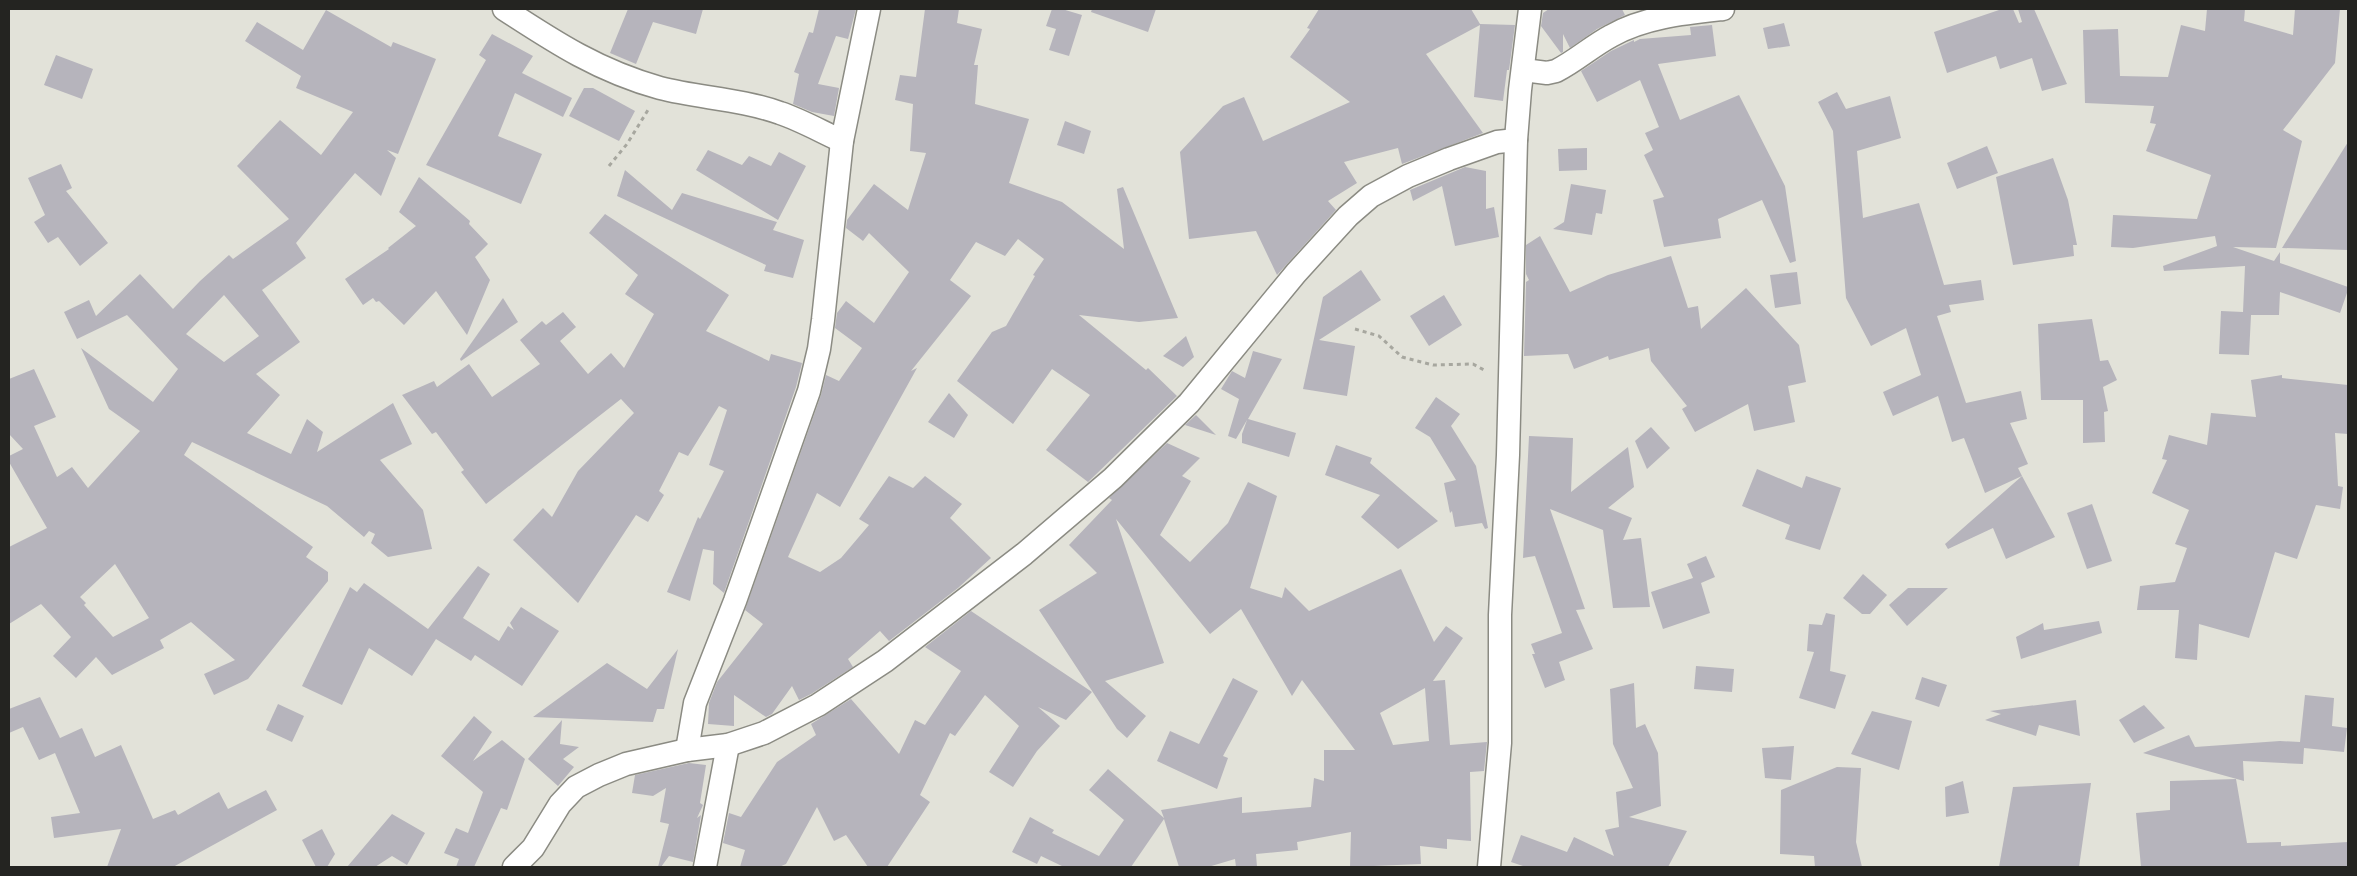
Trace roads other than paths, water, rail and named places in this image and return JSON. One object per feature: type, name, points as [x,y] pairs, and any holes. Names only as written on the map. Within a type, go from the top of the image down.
[{"type":"street","points":[[504,9],[584,60],[660,88],[731,100],[780,113],[842,141]]},
{"type":"street","points":[[687,750],[698,695],[735,601],[809,391],[820,339],[842,141],[869,9]]},
{"type":"street","points":[[1489,867],[1500,743],[1500,615],[1504,565],[1516,140],[1530,9]]},
{"type":"street","points":[[1523,70],[1547,73],[1556,71],[1612,35],[1633,27],[1655,19],[1723,9]]},
{"type":"street","points":[[514,867],[533,848],[560,804],[576,787],[626,764],[687,750],[728,745],[764,733],[818,705],[885,661],[1039,541],[1113,478],[1189,403],[1296,273],[1348,216],[1371,196],[1408,176],[1449,159],[1497,142],[1516,140]]},
{"type":"street","points":[[705,867],[728,745]]}]
